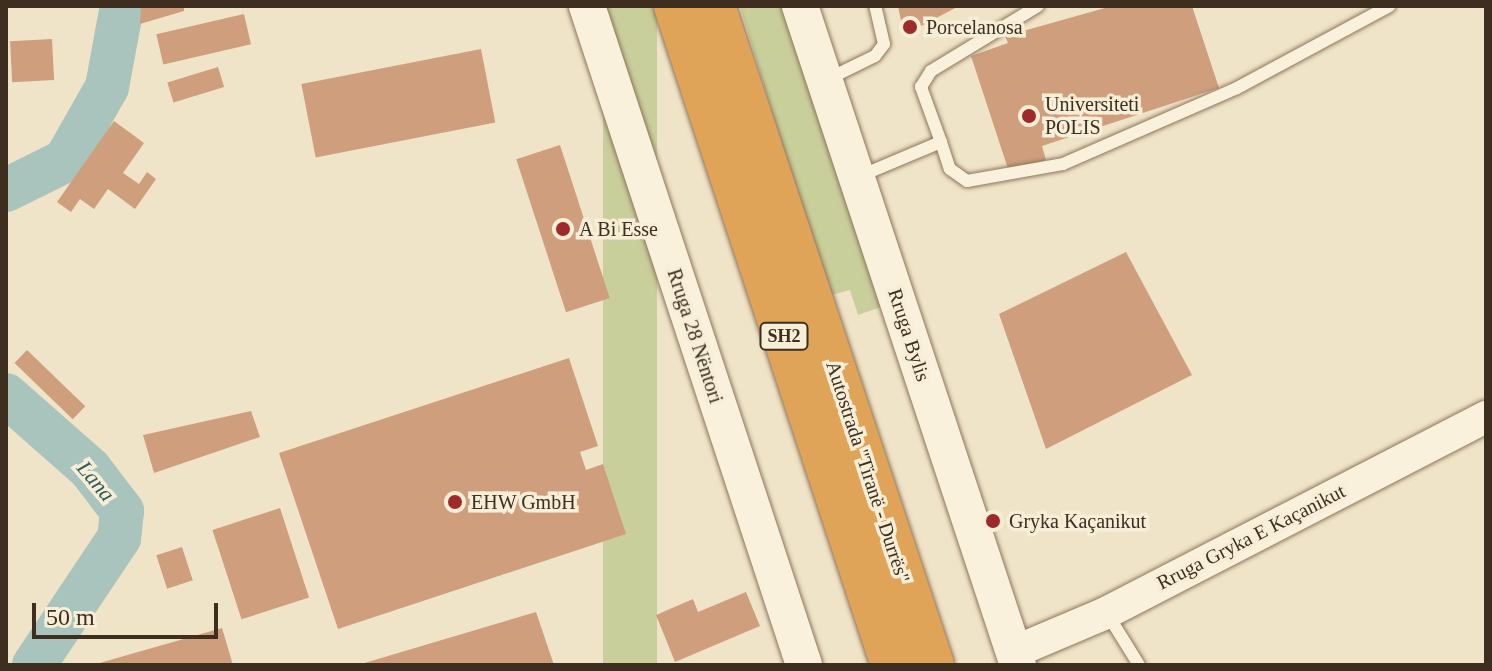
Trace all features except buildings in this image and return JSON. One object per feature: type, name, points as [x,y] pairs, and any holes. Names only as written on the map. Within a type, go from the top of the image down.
[{"type":"highway","name":"Autostrada \"Tiranë - Durrës\"","points":[[676,6],[893,665]]},
{"type":"highway","name":"Autostrada \"Tiranë - Durrës\"","points":[[713,6],[932,665]]},
{"type":"highway","points":[[729,6],[751,120]]},
{"type":"main road","name":"Rruga 28 Nëntori","points":[[587,6],[804,665]]},
{"type":"main road","name":"Rruga Bylis","points":[[800,6],[1016,659]]},
{"type":"street","name":"Rruga Gryka E Kaçanikut","points":[[1016,659],[1486,417]]},
{"type":"lane","points":[[825,80],[875,56],[884,44],[875,6]]},
{"type":"lane","points":[[1038,6],[931,71],[921,87],[950,169],[967,181],[1063,164],[1237,88],[1389,6]]},
{"type":"lane","points":[[857,177],[941,142]]},
{"type":"lane","points":[[1106,613],[1139,665]]},
{"type":"green space","points":[[603,6],[657,6],[657,665],[603,665]]},
{"type":"green space","points":[[740,6],[785,6],[884,306],[858,315],[850,290],[828,296]]},
{"type":"waterway","name":"Lana","points":[[6,190],[65,161],[107,87],[122,6]]},
{"type":"waterway","name":"Lana","points":[[6,395],[90,469],[122,511],[119,538],[34,665]]},
{"type":"place","name":"Porcelanosa","points":[[910,27]]},
{"type":"place","name":"Universiteti POLIS","points":[[1029,116]]},
{"type":"place","name":"A Bi Esse","points":[[563,229]]},
{"type":"place","name":"EHW GmbH","points":[[455,502]]},
{"type":"place","name":"Gryka Kaçanikut","points":[[993,521]]}]
